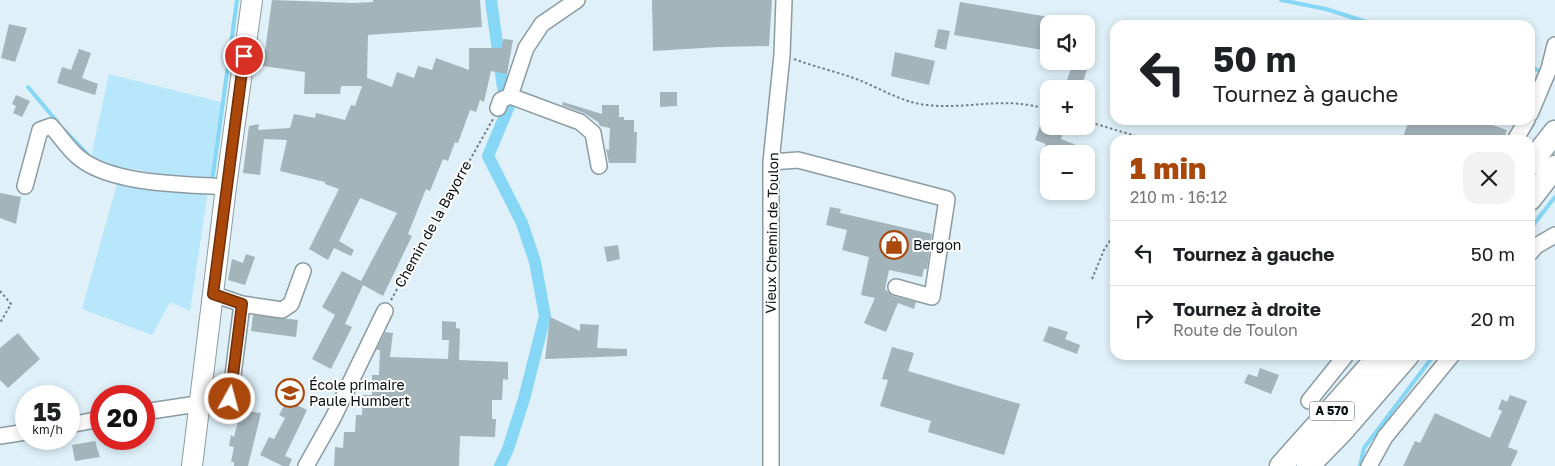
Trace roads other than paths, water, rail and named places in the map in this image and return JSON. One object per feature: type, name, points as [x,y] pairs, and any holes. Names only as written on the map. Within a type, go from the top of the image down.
[{"type":"highway","points":[[1535,158],[1555,132]]},
{"type":"highway","points":[[1535,193],[1555,167]]},
{"type":"highway","name":"A 570","points":[[1281,466],[1376,360]]},
{"type":"highway","name":"A 570","points":[[1308,466],[1342,431],[1404,360]]},
{"type":"main road","points":[[192,466],[226,187],[252,0]]},
{"type":"street","points":[[577,0],[542,24],[526,48],[505,100],[580,122],[594,133],[599,166]]},
{"type":"street","name":"Vieux Chemin de Toulon","points":[[771,466],[772,162],[782,55],[784,0]]},
{"type":"street","points":[[1535,102],[1549,69],[1555,45]]},
{"type":"street","points":[[25,186],[40,130],[51,126],[78,156],[105,171],[146,181],[226,187]]},
{"type":"street","points":[[772,162],[798,160],[947,198],[932,297],[896,287]]},
{"type":"street","points":[[1535,247],[1555,235]]},
{"type":"street","points":[[213,294],[242,304],[282,310],[291,304],[303,272]]},
{"type":"street","points":[[155,410],[230,399],[242,304]]},
{"type":"street","points":[[306,466],[333,418],[385,311]]},
{"type":"street","points":[[1309,401],[1342,360]]},
{"type":"street","points":[[1369,466],[1385,437],[1448,360]]},
{"type":"street","points":[[0,436],[15,434]]},
{"type":"waterway","points":[[212,182],[237,0]]},
{"type":"waterway","points":[[491,0],[503,88],[509,106],[488,156],[522,223],[535,262],[545,316],[524,399],[508,449],[500,466]]},
{"type":"waterway","points":[[1281,0],[1326,9],[1360,20]]},
{"type":"waterway","points":[[1535,69],[1540,71]]},
{"type":"waterway","points":[[28,87],[59,124]]},
{"type":"waterway","points":[[63,129],[88,155]]},
{"type":"waterway","points":[[1535,223],[1555,197]]},
{"type":"waterway","points":[[1360,466],[1364,448],[1430,360]]},
{"type":"place","name":"Bergon","points":[[894,245]]},
{"type":"place","name":"École primaire Paule Humbert","points":[[290,393]]}]
